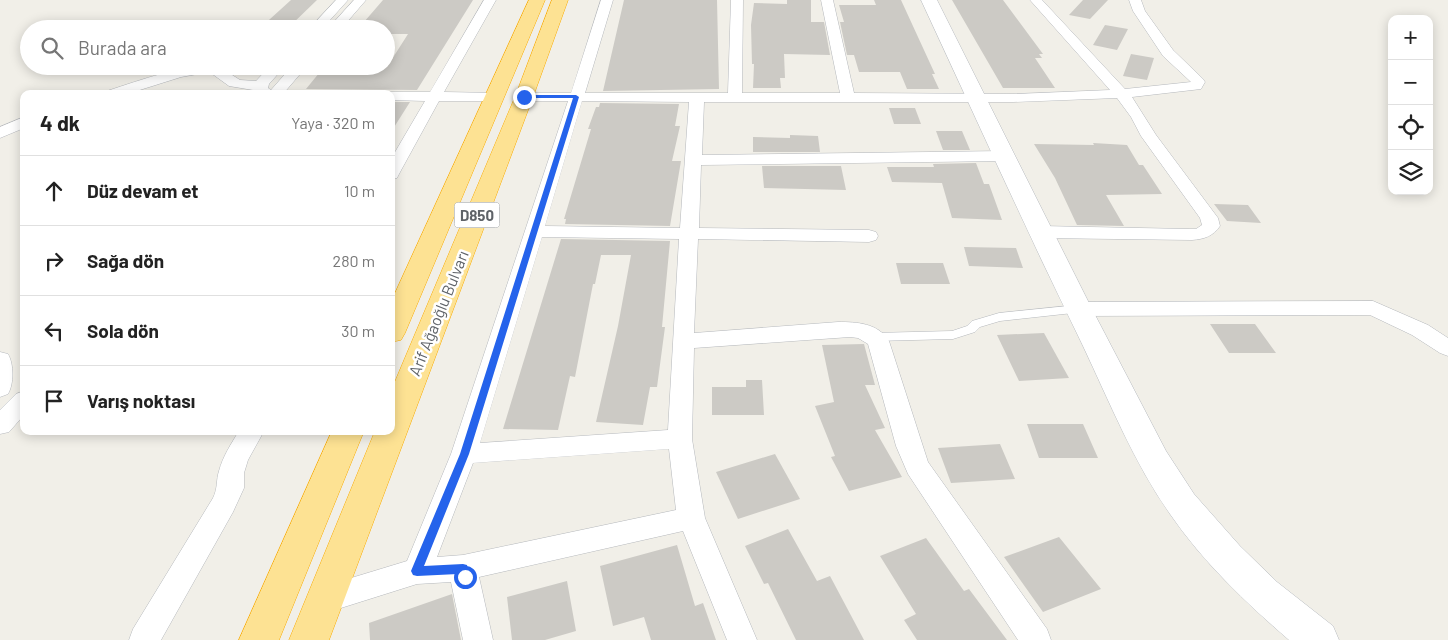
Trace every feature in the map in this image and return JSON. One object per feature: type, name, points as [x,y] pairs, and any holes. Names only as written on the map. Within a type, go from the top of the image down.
[{"type":"highway","name":"Arif Ağaoğlu Bulvarı","points":[[395,324],[537,0]]},
{"type":"highway","name":"Arif Ağaoğlu Bulvarı","points":[[395,420],[524,97],[560,0]]},
{"type":"highway","points":[[259,640],[346,435]]},
{"type":"highway","name":"Arif Ağaoğlu Bulvarı","points":[[309,640],[389,435]]},
{"type":"street","points":[[323,20],[342,0]]},
{"type":"street","points":[[342,20],[360,0]]},
{"type":"street","points":[[397,154],[434,97],[490,0]]},
{"type":"street","points":[[417,571],[464,454],[607,0]]},
{"type":"street","points":[[735,97],[736,0]]},
{"type":"street","points":[[828,0],[848,97]]},
{"type":"street","points":[[929,0],[1040,232],[1154,460],[1182,504],[1227,558],[1264,594],[1319,640]]},
{"type":"street","points":[[1036,0],[1121,94],[1209,218],[1211,226],[1207,231],[1185,235],[1040,232]]},
{"type":"street","points":[[524,97],[1013,98],[1121,94],[1196,86],[1198,82],[1168,53],[1139,11],[1135,0]]},
{"type":"street","points":[[126,90],[177,75]]},
{"type":"street","points":[[222,75],[238,84],[264,90],[273,75]]},
{"type":"street","points":[[279,90],[292,75]]},
{"type":"street","points":[[395,96],[495,97]]},
{"type":"street","points":[[697,97],[683,341],[680,439],[692,518],[742,640]]},
{"type":"street","points":[[0,133],[20,124]]},
{"type":"street","points":[[694,160],[1004,156]]},
{"type":"street","points":[[534,232],[869,236]]},
{"type":"street","points":[[1078,309],[1373,308],[1420,330],[1448,348]]},
{"type":"street","points":[[683,341],[838,329],[859,330],[870,333],[878,341],[917,467],[1036,640]]},
{"type":"street","points":[[0,360],[0,388]]},
{"type":"street","points":[[0,425],[20,404]]},
{"type":"street","points":[[144,640],[224,504],[231,488],[232,472],[236,458],[250,435]]},
{"type":"street","points":[[464,454],[680,439]]},
{"type":"street","points":[[325,598],[417,571],[463,568],[692,518]]},
{"type":"street","points":[[463,568],[478,640]]},
{"type":"lane","points":[[874,337],[953,335],[972,330],[976,324],[998,317],[1078,309]]},
{"type":"building","points":[[291,0],[317,0],[296,20],[269,20]]},
{"type":"building","points":[[383,0],[473,0],[417,90],[306,89],[317,75],[395,75],[395,54],[408,34],[395,34],[395,20],[366,20]]},
{"type":"building","points":[[624,0],[717,0],[719,89],[603,91]]},
{"type":"building","points":[[787,0],[811,0],[811,22],[824,22],[830,55],[784,54],[785,78],[780,78],[781,88],[753,88],[754,64],[752,64],[751,25],[754,3],[787,4]]},
{"type":"building","points":[[874,0],[901,0],[935,74],[932,74],[939,89],[907,89],[900,72],[859,72],[854,55],[847,55],[840,22],[844,22],[839,5],[876,5]]},
{"type":"building","points":[[952,0],[1003,0],[1043,54],[1039,54],[1042,58],[1035,58],[1055,88],[1003,88]]},
{"type":"building","points":[[1083,0],[1108,0],[1090,19],[1069,15]]},
{"type":"building","points":[[1105,25],[1128,29],[1117,50],[1093,45]]},
{"type":"building","points":[[1131,54],[1154,58],[1147,80],[1123,76]]},
{"type":"building","points":[[395,102],[410,102],[395,126]]},
{"type":"building","points":[[600,103],[679,104],[675,126],[680,126],[672,161],[681,161],[670,226],[565,224],[566,219],[564,219],[591,129],[588,129],[596,107],[599,107]]},
{"type":"building","points":[[889,108],[915,108],[921,124],[894,124]]},
{"type":"building","points":[[936,131],[962,131],[970,150],[943,150]]},
{"type":"building","points":[[790,135],[818,136],[820,152],[753,152],[753,137],[790,138]]},
{"type":"building","points":[[1093,143],[1127,145],[1139,165],[1143,165],[1162,194],[1106,195],[1124,226],[1077,225],[1055,178],[1034,144],[1094,145]]},
{"type":"building","points":[[976,163],[984,184],[989,184],[1002,220],[952,218],[942,183],[892,182],[887,167],[934,167],[933,164]]},
{"type":"building","points":[[762,166],[841,166],[846,190],[764,188]]},
{"type":"building","points":[[1214,204],[1248,205],[1261,223],[1227,221]]},
{"type":"building","points":[[561,239],[670,241],[662,327],[665,327],[657,387],[650,387],[643,425],[596,422],[618,326],[631,255],[601,255],[595,284],[593,284],[575,377],[570,376],[558,430],[503,429]]},
{"type":"building","points":[[964,247],[1016,248],[1023,268],[969,266]]},
{"type":"building","points":[[896,263],[943,263],[950,284],[901,284]]},
{"type":"building","points":[[1210,324],[1255,324],[1276,353],[1229,353]]},
{"type":"building","points":[[1044,333],[1069,378],[1019,381],[997,335]]},
{"type":"building","points":[[864,344],[875,385],[865,385],[885,428],[875,430],[902,477],[849,491],[831,457],[835,456],[815,406],[834,402],[822,345]]},
{"type":"building","points":[[746,380],[762,380],[764,415],[712,415],[712,387],[746,387]]},
{"type":"building","points":[[1027,424],[1083,424],[1098,458],[1039,458]]},
{"type":"building","points":[[1000,444],[1015,479],[951,483],[938,448]]},
{"type":"building","points":[[775,454],[800,499],[738,519],[716,472]]},
{"type":"building","points":[[788,529],[817,581],[830,576],[864,640],[796,640],[768,583],[764,584],[745,546]]},
{"type":"building","points":[[1059,537],[1101,589],[1043,612],[1004,557]]},
{"type":"building","points":[[926,538],[964,591],[969,589],[1007,640],[917,640],[904,620],[916,614],[880,556]]},
{"type":"building","points":[[677,545],[695,606],[703,603],[716,640],[651,640],[644,617],[613,626],[600,566]]},
{"type":"building","points":[[567,581],[576,631],[545,640],[512,640],[507,597]]},
{"type":"building","points":[[452,594],[461,640],[370,640],[369,623]]},
{"type":"route","points":[[465,577],[463,568],[417,571],[464,454],[576,97],[524,97]]}]
